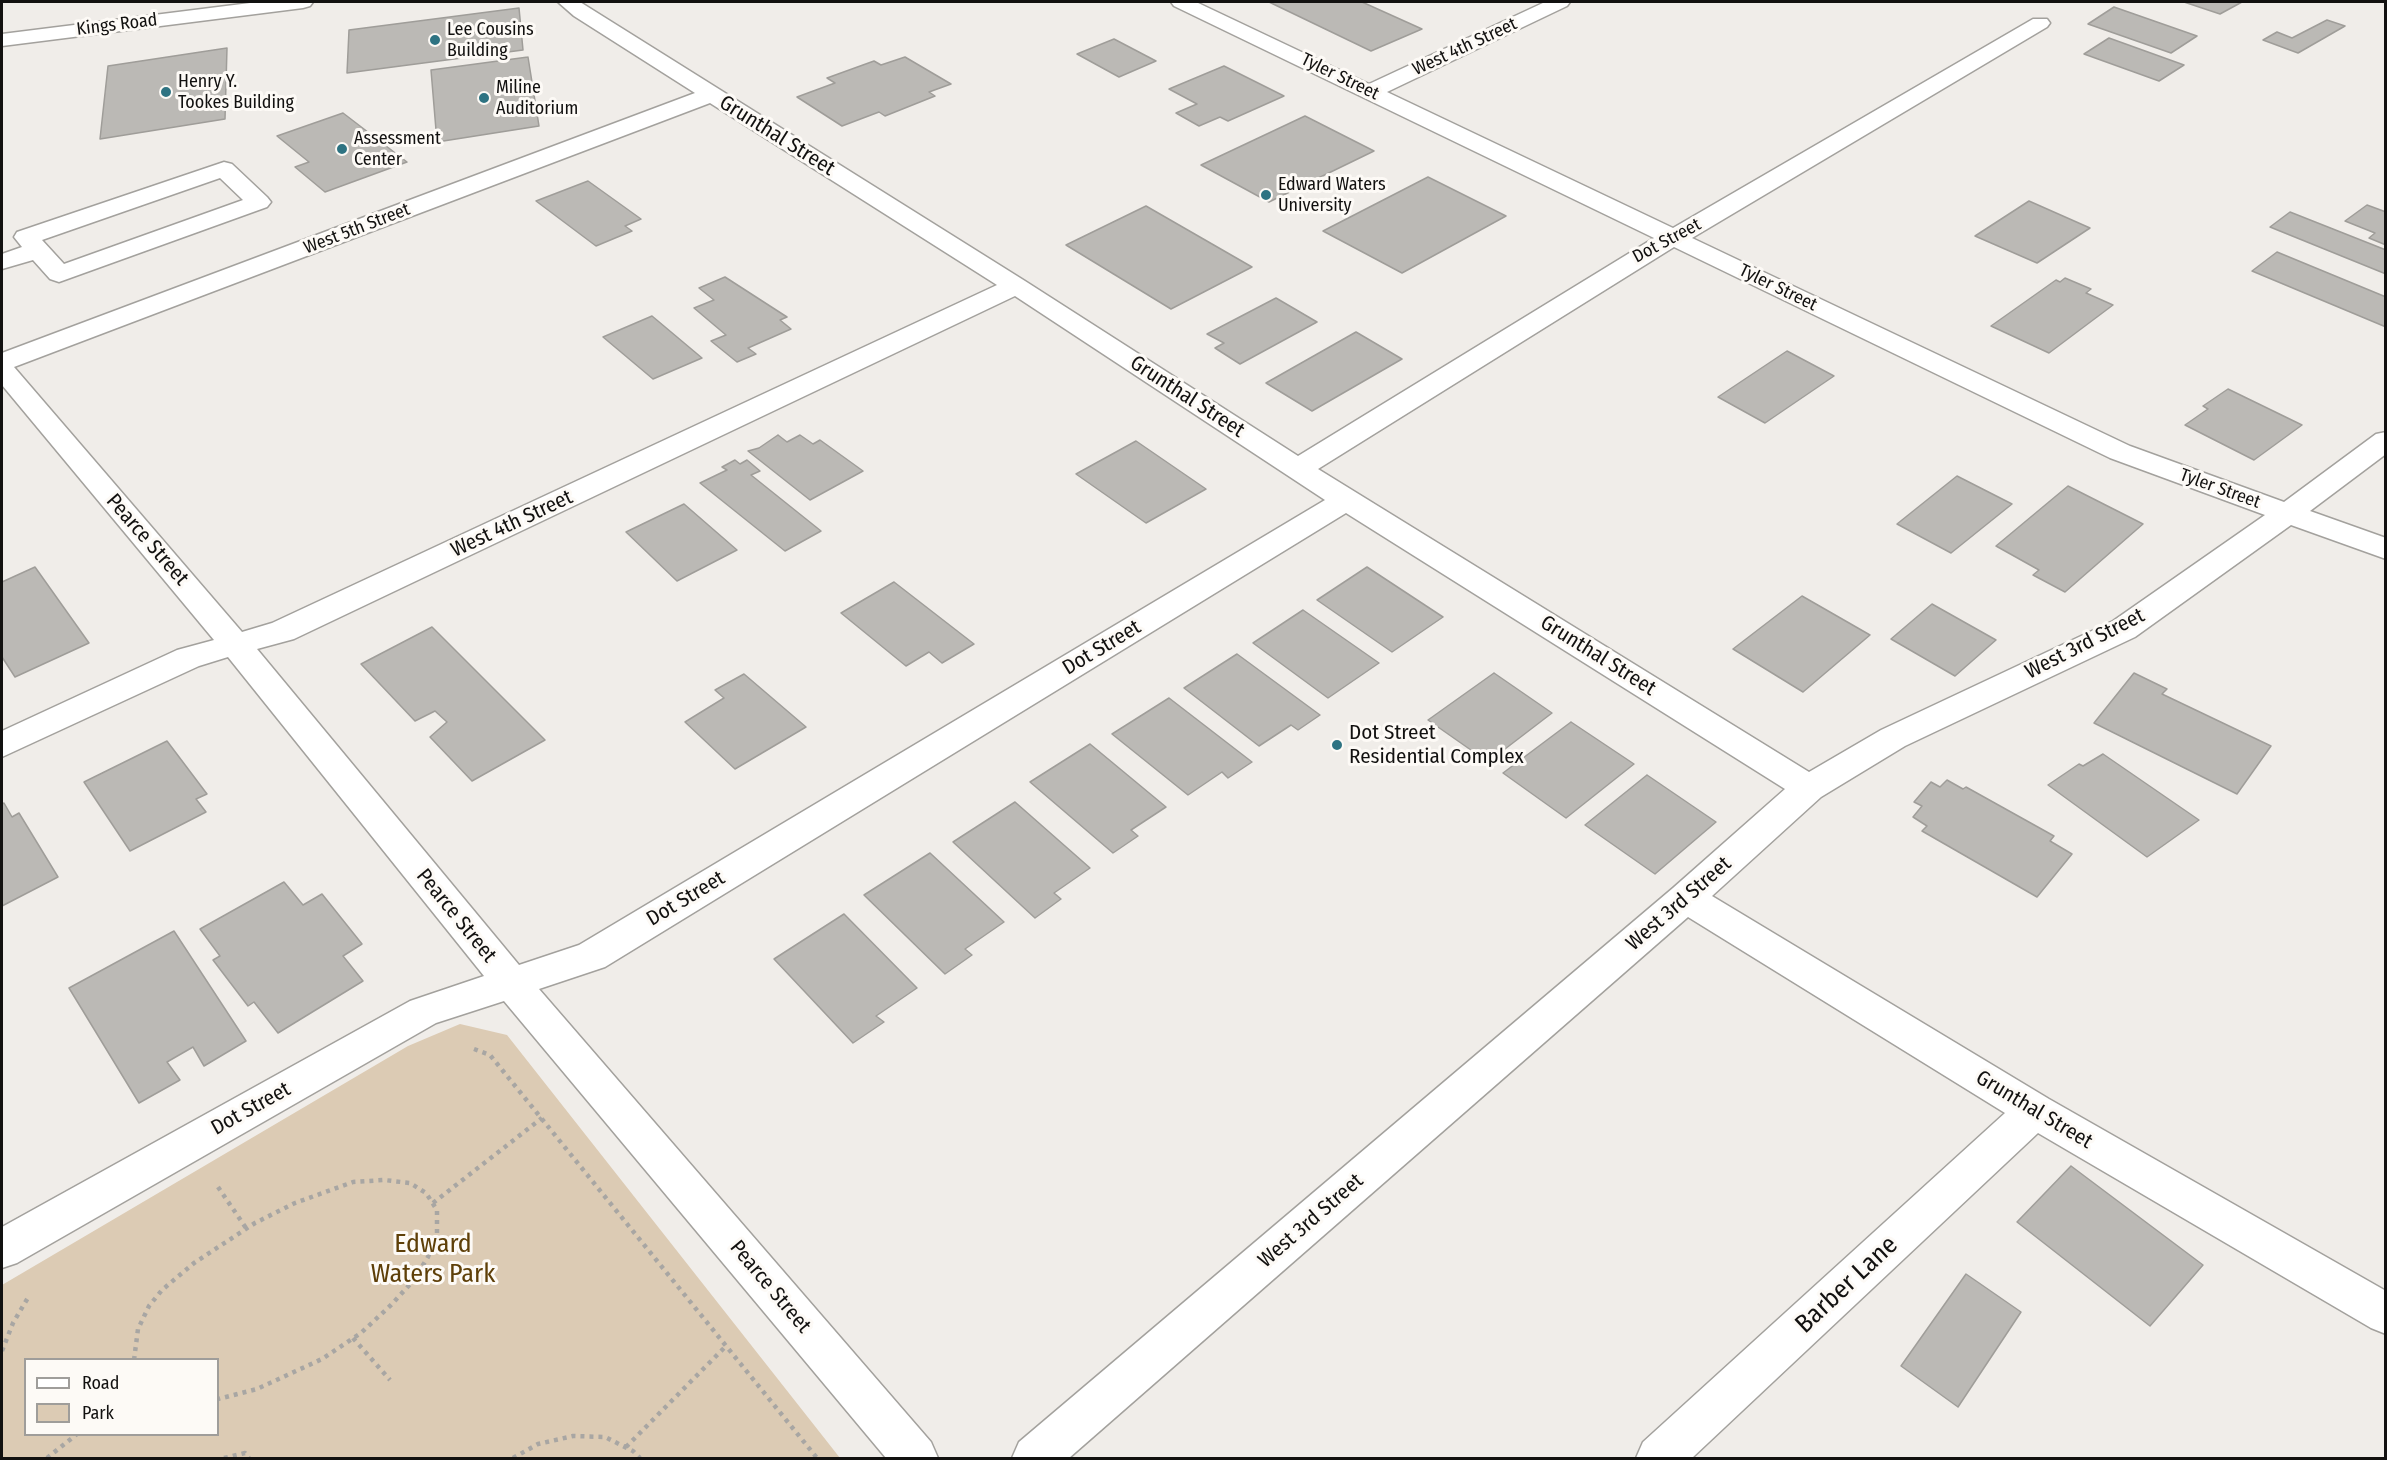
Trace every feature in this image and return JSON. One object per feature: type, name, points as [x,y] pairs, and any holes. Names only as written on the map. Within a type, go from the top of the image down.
[{"type":"street","name":"Kings Road","points":[[2,40],[303,2]]},
{"type":"street","name":"Grunthal Street","points":[[568,2],[711,95],[1016,286],[1346,500],[1809,788]]},
{"type":"street","name":"Tyler Street","points":[[1181,2],[2120,452],[2385,549]]},
{"type":"street","name":"West 4th Street","points":[[1370,92],[1560,2]]},
{"type":"street","name":"Dot Street","points":[[1299,468],[1629,262],[2040,23]]},
{"type":"street","name":"West 5th Street","points":[[2,362],[711,95]]},
{"type":"street","points":[[224,170],[259,202],[59,274],[38,250],[26,237],[224,170]]},
{"type":"street","points":[[2,262],[38,250]]},
{"type":"street","name":"West 4th Street","points":[[2,745],[188,658],[283,631],[1016,286]]},
{"type":"street","name":"Pearce Street","points":[[2,369],[236,645],[512,984],[915,1458]]},
{"type":"street","name":"West 3rd Street","points":[[1035,1458],[1686,898],[1809,788],[1893,738],[2124,629],[2250,542],[2385,440]]},
{"type":"street","name":"Dot Street","points":[[2,1249],[423,1012],[592,956],[1346,500]]},
{"type":"street","name":"Grunthal Street","points":[[1686,898],[2035,1112],[2385,1314]]},
{"type":"street","name":"Barber Lane","points":[[1659,1458],[2035,1112]]},
{"type":"path","points":[[467,1046],[490,1055],[817,1458]]},
{"type":"path","points":[[433,1203],[542,1118]]},
{"type":"path","points":[[134,1358],[138,1329],[149,1306],[162,1290],[194,1263],[246,1228],[295,1203],[353,1182],[384,1180],[410,1183],[426,1193],[437,1210],[437,1234],[428,1257],[413,1281],[391,1305],[353,1338],[290,1376],[257,1389],[219,1399]]},
{"type":"path","points":[[214,1181],[246,1228]]},
{"type":"path","points":[[353,1338],[390,1380]]},
{"type":"path","points":[[626,1447],[725,1347]]},
{"type":"path","points":[[47,1458],[74,1436]]},
{"type":"path","points":[[513,1458],[538,1444],[573,1436],[605,1437],[626,1447],[640,1458]]},
{"type":"path","points":[[224,1458],[244,1453],[249,1458]]},
{"type":"green space","name":"Edward Waters Park","points":[[460,1024],[507,1035],[840,1458],[2,1458],[2,1285],[408,1046]]},
{"type":"building","points":[[1269,2],[1362,2],[1422,29],[1371,51]]},
{"type":"building","points":[[2184,2],[2242,2],[2220,14]]},
{"type":"building","points":[[2114,7],[2197,36],[2171,53],[2088,24]]},
{"type":"building","name":"Lee Cousins Building","points":[[519,8],[523,50],[347,73],[349,30]]},
{"type":"building","points":[[2327,20],[2345,26],[2298,53],[2263,40],[2277,32],[2292,38]]},
{"type":"building","points":[[2109,38],[2184,65],[2159,81],[2084,54]]},
{"type":"building","points":[[1114,39],[1156,61],[1119,77],[1077,54]]},
{"type":"building","name":"Henry Y. Tookes Building","points":[[227,48],[225,119],[100,139],[108,66]]},
{"type":"building","name":"Miline Auditorium","points":[[528,57],[539,126],[437,142],[431,70]]},
{"type":"building","points":[[905,57],[951,84],[929,92],[935,96],[885,116],[879,112],[842,126],[797,97],[835,83],[827,78],[874,61],[881,65]]},
{"type":"building","points":[[1224,66],[1284,96],[1228,121],[1220,117],[1199,126],[1176,113],[1197,104],[1169,89]]},
{"type":"building","name":"Assessment Center","points":[[343,113],[407,162],[325,192],[295,167],[309,162],[277,136]]},
{"type":"building","points":[[1305,116],[1374,151],[1269,202],[1201,165]]},
{"type":"building","points":[[1428,177],[1506,216],[1402,273],[1323,231]]},
{"type":"building","points":[[588,181],[641,219],[625,226],[632,231],[596,246],[536,201]]},
{"type":"building","points":[[2029,201],[2090,228],[2037,263],[1975,236]]},
{"type":"building","points":[[2367,205],[2386,212],[2386,245],[2369,238],[2375,233],[2345,221]]},
{"type":"building","points":[[1146,206],[1252,267],[1171,309],[1066,245]]},
{"type":"building","points":[[2290,212],[2386,250],[2386,274],[2270,227]]},
{"type":"building","points":[[2277,252],[2386,297],[2386,327],[2252,271]]},
{"type":"building","points":[[725,277],[787,317],[780,320],[791,329],[748,348],[756,354],[737,362],[711,341],[726,335],[694,308],[714,300],[699,288]]},
{"type":"building","points":[[2065,278],[2091,289],[2086,293],[2113,305],[2049,353],[1991,326],[2056,280],[2060,282]]},
{"type":"building","points":[[1276,298],[1317,322],[1240,364],[1215,348],[1224,343],[1207,334]]},
{"type":"building","points":[[652,316],[702,358],[653,379],[603,337]]},
{"type":"building","points":[[1356,332],[1402,359],[1312,411],[1266,383]]},
{"type":"building","points":[[1787,351],[1834,376],[1765,423],[1718,397]]},
{"type":"building","points":[[2228,389],[2302,425],[2254,460],[2185,425],[2208,409],[2203,406]]},
{"type":"building","points":[[778,435],[787,442],[800,435],[813,444],[820,440],[863,471],[810,500],[748,451],[759,448]]},
{"type":"building","points":[[1136,441],[1206,489],[1146,523],[1076,474]]},
{"type":"building","points":[[735,460],[740,464],[747,460],[760,471],[751,475],[821,531],[785,551],[700,483],[727,470],[722,467]]},
{"type":"building","points":[[1957,476],[2012,504],[1951,553],[1897,524]]},
{"type":"building","points":[[2068,486],[2143,524],[2065,592],[2033,575],[2039,570],[1996,546]]},
{"type":"building","points":[[684,504],[737,550],[677,581],[626,532]]},
{"type":"building","points":[[35,567],[89,643],[15,677],[2,657],[2,582]]},
{"type":"building","points":[[1367,567],[1443,617],[1392,652],[1317,600]]},
{"type":"building","points":[[894,582],[974,644],[942,663],[929,652],[906,666],[841,613]]},
{"type":"building","points":[[1802,596],[1870,635],[1803,692],[1733,649]]},
{"type":"building","points":[[1932,604],[1996,640],[1955,676],[1891,639]]},
{"type":"building","points":[[1303,610],[1379,663],[1328,698],[1253,643]]},
{"type":"building","points":[[432,627],[545,740],[472,781],[430,737],[447,722],[435,711],[415,721],[361,664]]},
{"type":"building","points":[[1237,654],[1320,715],[1298,730],[1291,725],[1259,746],[1184,688]]},
{"type":"building","points":[[1494,673],[1552,713],[1488,762],[1428,720]]},
{"type":"building","points":[[2134,673],[2167,689],[2162,694],[2271,746],[2237,794],[2094,723]]},
{"type":"building","points":[[744,674],[806,727],[735,769],[685,722],[724,698],[715,690]]},
{"type":"building","points":[[1169,698],[1252,762],[1228,778],[1222,772],[1188,795],[1112,734]]},
{"type":"building","points":[[1571,722],[1634,764],[1566,818],[1503,773]]},
{"type":"building","points":[[167,741],[207,794],[196,799],[206,812],[130,851],[84,782]]},
{"type":"building","points":[[1090,744],[1166,807],[1131,830],[1138,836],[1113,853],[1030,782]]},
{"type":"building","points":[[2103,754],[2199,820],[2147,857],[2048,785],[2079,764],[2083,766]]},
{"type":"building","points":[[1647,775],[1716,822],[1655,874],[1585,825]]},
{"type":"building","points":[[1947,780],[1963,789],[1966,787],[2054,836],[2050,841],[2072,854],[2037,897],[1922,831],[1927,826],[1913,817],[1922,806],[1914,802],[1931,782],[1940,787]]},
{"type":"building","points":[[1015,802],[1090,868],[1054,893],[1061,899],[1035,918],[953,842]]},
{"type":"building","points":[[4,803],[12,817],[19,813],[58,877],[2,906],[2,804]]},
{"type":"building","points":[[930,853],[1004,922],[965,949],[972,955],[945,974],[864,895]]},
{"type":"building","points":[[284,882],[303,905],[322,894],[362,944],[343,956],[363,981],[278,1033],[254,1002],[248,1006],[213,960],[220,956],[200,929]]},
{"type":"building","points":[[844,914],[917,988],[876,1016],[884,1022],[853,1043],[774,959]]},
{"type":"building","points":[[174,931],[246,1041],[204,1066],[193,1047],[167,1062],[180,1080],[139,1103],[69,988]]},
{"type":"building","points":[[2071,1166],[2203,1265],[2150,1326],[2017,1222]]},
{"type":"building","points":[[1966,1274],[2021,1312],[1958,1407],[1901,1366]]},
{"type":"place","name":"Lee Cousins Building","points":[[435,40]]},
{"type":"place","name":"Henry Y. Tookes Building","points":[[166,92]]},
{"type":"place","name":"Miline Auditorium","points":[[484,98]]},
{"type":"place","name":"Assessment Center","points":[[342,149]]},
{"type":"place","name":"Edward Waters University","points":[[1266,195]]},
{"type":"place","name":"Dot Street Residential Complex","points":[[1337,745]]}]
